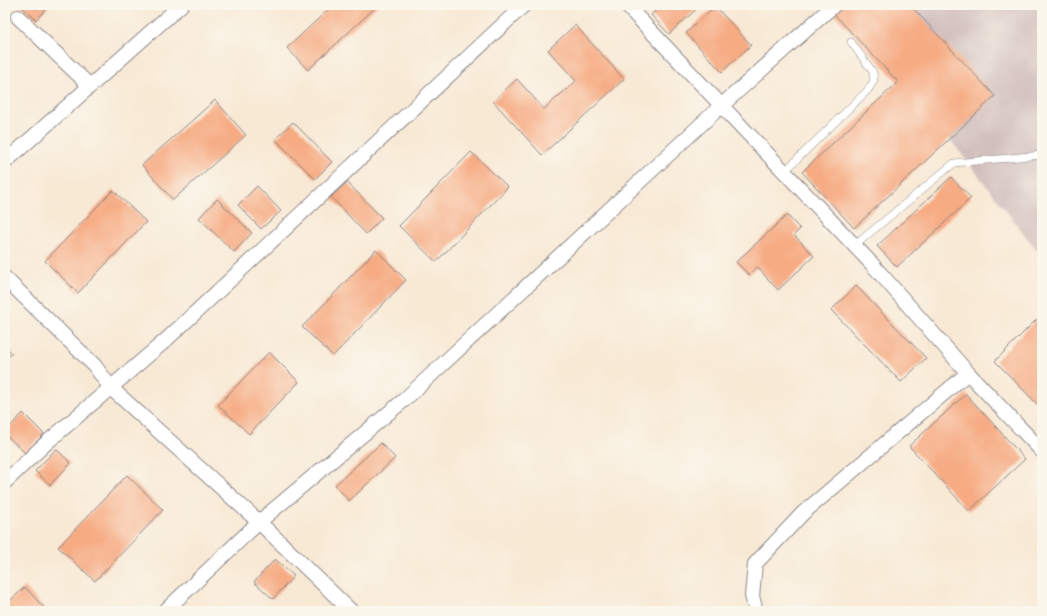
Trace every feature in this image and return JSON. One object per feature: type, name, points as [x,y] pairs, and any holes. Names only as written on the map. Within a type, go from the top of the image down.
[{"type":"street","points":[[5,162],[181,5]]},
{"type":"street","points":[[5,482],[44,445],[166,340],[524,5]]},
{"type":"street","points":[[626,5],[854,246],[1042,451]]},
{"type":"street","points":[[165,611],[259,522],[404,400],[721,106],[834,5]]},
{"type":"street","points":[[18,17],[90,86]]},
{"type":"street","points":[[5,278],[94,365],[111,388],[259,522],[351,611]]},
{"type":"street","points":[[756,611],[752,596],[755,564],[803,513],[968,372]]},
{"type":"lane","points":[[784,172],[868,90],[874,80],[873,72],[851,42]]},
{"type":"lane","points":[[854,246],[954,163],[1042,155]]},
{"type":"shaded area","points":[[884,5],[1042,5],[1042,257],[918,98]]},
{"type":"building","points":[[20,5],[50,5],[36,20]]},
{"type":"building","points":[[333,5],[378,5],[308,70],[287,48]]},
{"type":"building","points":[[662,5],[701,5],[669,34],[651,15]]},
{"type":"building","points":[[841,5],[910,5],[995,96],[854,228],[802,172],[898,82],[833,13]]},
{"type":"building","points":[[715,6],[751,45],[722,72],[686,33]]},
{"type":"building","points":[[575,25],[624,79],[542,155],[493,101],[517,79],[544,109],[576,81],[548,50]]},
{"type":"building","points":[[215,100],[246,135],[173,200],[142,165]]},
{"type":"building","points":[[293,122],[332,162],[315,179],[275,139]]},
{"type":"building","points":[[471,152],[508,187],[436,262],[399,226]]},
{"type":"building","points":[[951,177],[971,198],[897,267],[877,246]]},
{"type":"building","points":[[347,182],[382,218],[366,234],[331,197]]},
{"type":"building","points":[[257,186],[281,211],[261,229],[238,205]]},
{"type":"building","points":[[113,190],[146,222],[78,293],[45,261]]},
{"type":"building","points":[[217,199],[252,233],[234,252],[199,218]]},
{"type":"building","points":[[787,215],[800,229],[794,235],[814,256],[778,290],[757,267],[749,275],[736,262]]},
{"type":"building","points":[[376,250],[406,280],[333,356],[302,327]]},
{"type":"building","points":[[856,286],[926,358],[901,382],[831,310]]},
{"type":"building","points":[[1037,319],[1042,324],[1042,409],[995,361]]},
{"type":"building","points":[[5,346],[12,353],[5,360]]},
{"type":"building","points":[[269,352],[299,382],[249,434],[218,405]]},
{"type":"building","points":[[966,394],[1025,459],[969,511],[909,446]]},
{"type":"building","points":[[23,413],[44,434],[25,453],[5,434],[5,432]]},
{"type":"building","points":[[381,443],[395,458],[349,501],[335,485]]},
{"type":"building","points":[[56,449],[71,463],[50,485],[35,471]]},
{"type":"building","points":[[127,475],[163,510],[95,581],[58,547]]},
{"type":"building","points":[[275,559],[294,576],[273,599],[254,582]]},
{"type":"building","points":[[25,587],[47,611],[5,611],[5,605]]}]
